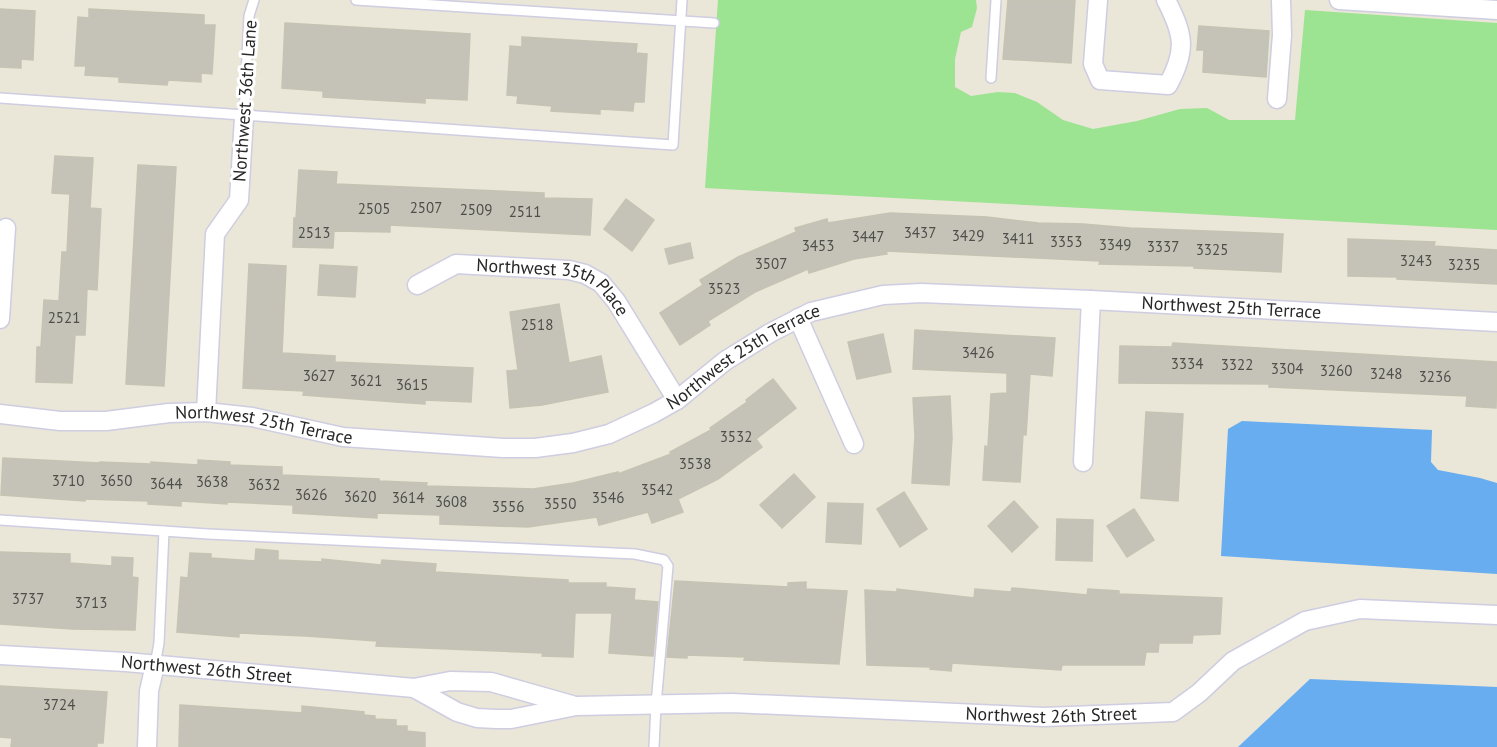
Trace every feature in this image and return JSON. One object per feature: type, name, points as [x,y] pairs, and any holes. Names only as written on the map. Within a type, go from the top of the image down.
[{"type":"street","points":[[1098,0],[1093,64],[1100,80],[1168,85],[1179,66],[1182,40],[1178,24],[1166,0]]},
{"type":"street","points":[[1277,99],[1281,0]]},
{"type":"street","points":[[1339,0],[1467,4],[1497,10]]},
{"type":"street","name":"Northwest 36th Lane","points":[[206,412],[215,234],[239,200],[244,117]]},
{"type":"street","points":[[0,319],[6,228]]},
{"type":"street","name":"Northwest 35th Place","points":[[417,285],[456,264],[569,270],[585,274],[601,284],[616,301],[677,400]]},
{"type":"street","name":"Northwest 25th Terrace","points":[[0,414],[60,421],[106,421],[169,413],[206,412],[252,417],[343,437],[503,448],[535,448],[573,443],[609,434],[677,400],[725,361],[798,318],[811,312],[883,296],[921,293],[1091,300],[1497,322]]},
{"type":"street","points":[[1083,462],[1091,300]]},
{"type":"street","points":[[798,318],[854,444]]},
{"type":"street","name":"Northwest 26th Street","points":[[414,688],[457,712],[477,718],[511,719],[576,706],[732,703],[1044,717],[1173,712],[1199,693],[1233,661],[1305,621],[1360,609],[1497,615]]},
{"type":"street","name":"Northwest 26th Street","points":[[0,655],[126,662],[414,688],[450,681],[491,682],[576,706]]},
{"type":"street","points":[[147,747],[149,691],[155,665]]},
{"type":"lane","name":"Northwest 36th Lane","points":[[244,117],[249,16],[254,0]]},
{"type":"lane","points":[[356,0],[714,22]]},
{"type":"lane","points":[[0,98],[244,117],[673,145],[681,0]]},
{"type":"lane","points":[[991,78],[996,0]]},
{"type":"lane","points":[[0,520],[164,531],[635,554],[664,560],[668,566],[654,747]]},
{"type":"lane","points":[[155,665],[159,643],[164,531]]},
{"type":"green space","points":[[718,0],[976,0],[977,8],[972,27],[961,32],[955,59],[955,87],[971,96],[998,92],[1015,93],[1037,102],[1063,120],[1093,129],[1137,121],[1180,109],[1207,108],[1229,120],[1295,120],[1305,10],[1497,23],[1497,230],[705,188]]},
{"type":"water","points":[[1242,421],[1432,430],[1431,462],[1438,470],[1497,483],[1497,574],[1221,556],[1228,429]]},
{"type":"water","points":[[1310,679],[1497,687],[1497,747],[1238,747]]},
{"type":"building","points":[[1008,0],[1075,0],[1071,63],[1003,59]]},
{"type":"building","points":[[0,9],[35,11],[33,60],[21,59],[21,68],[0,67]]},
{"type":"building","points":[[89,9],[204,15],[204,25],[215,25],[212,74],[201,73],[201,82],[168,80],[167,85],[119,82],[119,77],[85,75],[86,66],[75,66],[78,17],[89,18]]},
{"type":"building","points":[[285,23],[470,34],[467,100],[425,98],[425,103],[323,97],[323,91],[282,88]]},
{"type":"building","points":[[1199,26],[1269,31],[1266,77],[1203,72],[1204,50],[1197,50]]},
{"type":"building","points":[[522,37],[637,44],[636,53],[647,54],[644,102],[634,102],[633,111],[600,109],[600,114],[551,111],[552,106],[517,103],[518,96],[507,95],[510,46],[522,47]]},
{"type":"building","points":[[55,156],[93,158],[90,208],[101,209],[97,290],[87,289],[85,335],[75,335],[72,383],[36,382],[37,347],[41,347],[44,300],[59,301],[62,252],[67,252],[70,194],[52,193]]},
{"type":"building","points":[[138,165],[176,167],[164,386],[126,384]]},
{"type":"building","points":[[299,170],[337,172],[336,184],[544,193],[544,198],[592,199],[590,235],[390,225],[390,232],[334,231],[333,248],[293,247]]},
{"type":"building","points":[[626,199],[654,220],[632,251],[604,229]]},
{"type":"building","points":[[890,213],[987,217],[1038,223],[1130,228],[1283,234],[1281,272],[886,251],[887,254],[854,259],[809,273],[808,269],[755,292],[708,321],[710,325],[680,345],[660,313],[703,285],[700,280],[738,257],[796,232],[795,228],[827,219],[828,223]]},
{"type":"building","points":[[1348,239],[1435,242],[1434,246],[1497,250],[1497,284],[1348,276]]},
{"type":"building","points":[[690,243],[693,258],[669,264],[665,249]]},
{"type":"building","points":[[249,264],[286,266],[282,353],[335,356],[335,362],[473,368],[471,402],[425,400],[425,404],[303,395],[304,391],[243,388]]},
{"type":"building","points":[[320,265],[357,267],[355,297],[318,295]]},
{"type":"building","points":[[559,304],[569,363],[601,356],[608,392],[542,405],[510,408],[507,371],[518,370],[510,312]]},
{"type":"building","points":[[915,330],[1055,338],[1052,376],[1030,374],[1020,482],[983,480],[985,446],[988,447],[991,394],[1007,393],[1007,373],[913,369]]},
{"type":"building","points":[[883,334],[891,372],[857,379],[848,342]]},
{"type":"building","points":[[1173,343],[1497,362],[1496,408],[1466,406],[1467,396],[1269,387],[1269,384],[1119,383],[1120,346],[1172,347]]},
{"type":"building","points":[[773,379],[796,408],[756,439],[762,447],[718,479],[678,499],[683,512],[652,523],[648,512],[599,525],[597,517],[528,527],[440,524],[440,515],[377,513],[377,518],[293,513],[293,505],[181,501],[181,506],[148,504],[148,501],[85,499],[85,501],[1,495],[3,458],[198,465],[198,460],[230,462],[230,465],[282,467],[282,475],[379,479],[379,481],[427,483],[426,486],[533,489],[573,483],[618,472],[618,474],[671,454],[670,452],[711,430],[710,428],[747,402],[746,400]]},
{"type":"building","points":[[950,396],[952,438],[949,485],[912,483],[915,436],[913,398]]},
{"type":"building","points":[[1146,412],[1183,414],[1178,501],[1141,498]]},
{"type":"building","points":[[794,474],[815,497],[782,528],[760,505]]},
{"type":"building","points":[[904,492],[927,529],[900,547],[877,509]]},
{"type":"building","points":[[1014,501],[1038,527],[1012,552],[988,526]]},
{"type":"building","points":[[828,503],[863,504],[861,544],[826,542]]},
{"type":"building","points":[[1134,509],[1154,540],[1127,557],[1107,526]]},
{"type":"building","points":[[1057,519],[1093,520],[1092,561],[1056,560]]},
{"type":"building","points":[[256,549],[278,551],[278,560],[322,562],[322,559],[381,565],[382,560],[436,564],[435,572],[568,580],[568,583],[606,583],[606,587],[635,589],[634,600],[658,602],[653,656],[609,653],[612,613],[575,613],[573,657],[542,656],[543,653],[376,646],[377,641],[306,636],[239,633],[239,637],[177,632],[181,577],[188,578],[190,553],[211,554],[211,558],[255,561]]},
{"type":"building","points":[[0,552],[70,554],[70,563],[112,566],[112,557],[133,558],[132,577],[138,578],[135,630],[0,624]]},
{"type":"building","points":[[675,581],[788,587],[788,583],[806,582],[806,589],[847,591],[839,664],[744,660],[745,657],[687,655],[687,658],[667,657]]},
{"type":"building","points":[[1012,588],[1087,595],[1088,589],[1119,591],[1119,594],[1222,598],[1220,634],[1193,635],[1192,643],[1159,643],[1158,652],[1146,652],[1144,665],[1062,665],[1061,670],[952,663],[951,671],[930,669],[931,667],[867,665],[865,590],[897,592],[897,589],[974,598],[975,589],[1011,592]]},
{"type":"building","points":[[0,686],[107,692],[103,743],[97,743],[97,747],[11,747],[12,738],[0,737]]},
{"type":"building","points":[[180,705],[302,713],[302,706],[364,712],[364,715],[375,716],[375,719],[396,720],[396,726],[407,726],[407,731],[425,733],[425,747],[179,747]]}]
